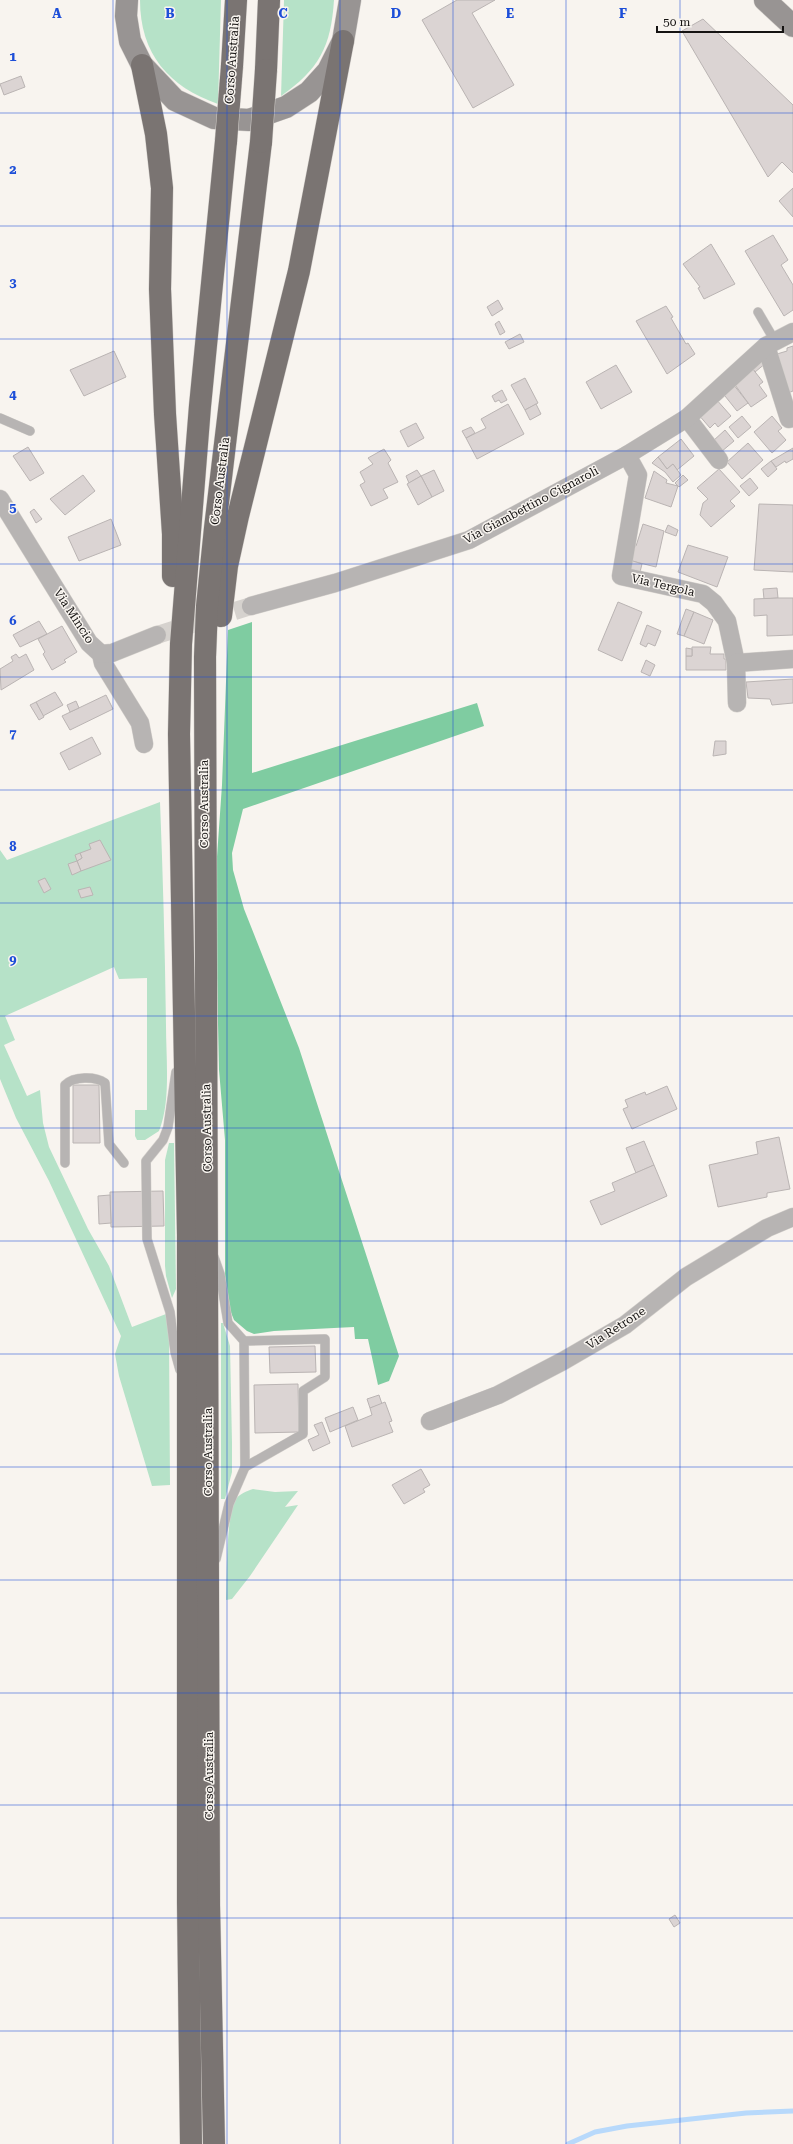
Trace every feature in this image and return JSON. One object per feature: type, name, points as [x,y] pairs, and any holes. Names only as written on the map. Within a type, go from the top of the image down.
[{"type":"highway","name":"Corso Australia","points":[[191,2140],[188,1902],[188,1235],[183,1034],[179,734],[181,644],[200,406],[226,141],[236,0]]},
{"type":"highway","name":"Corso Australia","points":[[214,2144],[210,1905],[208,1586],[208,1240],[204,740],[205,657],[208,599],[261,142],[269,0]]},
{"type":"highway","points":[[204,740],[218,654],[222,602],[229,559],[248,472],[299,271],[343,41]]},
{"type":"highway","points":[[142,65],[156,134],[162,188],[160,289],[165,414],[173,534],[173,585],[181,644]]},
{"type":"main road","name":"Corso Australia","points":[[127,0],[126,16],[130,41],[142,65],[175,100],[214,118],[249,120],[286,108],[309,92],[328,71],[343,41],[350,0]]},
{"type":"main road","points":[[765,0],[793,26]]},
{"type":"street","name":"Via Giambettino Cignaroli","points":[[251,606],[333,584],[469,540],[627,455],[687,418],[771,344],[793,332]]},
{"type":"street","points":[[771,344],[789,419]]},
{"type":"street","points":[[687,418],[719,460]]},
{"type":"street","name":"Via Tergola","points":[[627,455],[638,475],[621,576],[703,594],[714,602],[726,621],[736,663],[738,703]]},
{"type":"street","name":"Via Mincio","points":[[3,509],[89,643],[101,654],[104,662],[140,723],[144,744]]},
{"type":"street","points":[[101,654],[112,653],[157,636]]},
{"type":"street","points":[[736,663],[793,659]]},
{"type":"street","name":"Via Retrone","points":[[430,1421],[498,1395],[563,1361],[625,1325],[686,1277],[767,1228],[793,1217]]},
{"type":"lane","points":[[758,312],[771,344]]},
{"type":"lane","points":[[0,418],[30,431]]},
{"type":"lane","points":[[183,1034],[168,1127],[163,1140],[146,1161],[147,1239],[170,1312],[175,1352],[187,1395]]},
{"type":"lane","points":[[65,1163],[65,1085],[70,1080],[98,1078],[105,1083],[109,1144],[124,1163]]},
{"type":"lane","points":[[208,1240],[220,1274],[228,1323],[244,1341],[245,1467],[228,1504],[221,1541],[208,1586]]},
{"type":"lane","points":[[244,1341],[325,1339],[325,1376],[304,1391],[303,1434],[245,1467]]},
{"type":"green space","points":[[140,0],[221,0],[218,104],[185,88],[172,78],[161,66],[145,37],[141,19]]},
{"type":"green space","points":[[284,0],[334,0],[330,31],[321,56],[305,76],[281,96]]},
{"type":"green space","points":[[252,622],[252,773],[477,703],[484,726],[243,809],[232,853],[233,870],[244,909],[299,1048],[399,1356],[389,1381],[378,1385],[368,1339],[355,1339],[354,1327],[274,1331],[254,1334],[247,1331],[234,1320],[230,1310],[225,1279],[225,1140],[219,1070],[215,885],[222,785],[228,630]]},
{"type":"green space","points":[[160,802],[167,1080],[165,1107],[159,1131],[145,1140],[137,1140],[135,1136],[135,1110],[147,1110],[147,978],[119,979],[114,967],[5,1016],[15,1040],[4,1045],[27,1096],[40,1090],[43,1123],[49,1147],[88,1229],[109,1266],[132,1327],[166,1314],[169,1336],[170,1485],[152,1486],[119,1376],[115,1354],[121,1336],[49,1181],[16,1118],[0,1079],[0,850],[7,860]]},
{"type":"green space","points":[[169,1143],[174,1143],[176,1289],[172,1298],[165,1266],[165,1160]]},
{"type":"green space","points":[[221,1323],[223,1323],[230,1346],[232,1472],[225,1499],[221,1499]]},
{"type":"green space","points":[[253,1489],[275,1492],[298,1491],[285,1507],[298,1505],[250,1576],[232,1599],[226,1600],[228,1534],[232,1508],[235,1500],[239,1496]]},
{"type":"building","points":[[457,0],[495,0],[472,13],[514,85],[473,108],[422,20]]},
{"type":"building","points":[[703,19],[793,105],[793,173],[782,162],[768,177],[682,31]]},
{"type":"building","points":[[21,76],[25,87],[4,95],[0,84]]},
{"type":"building","points":[[793,188],[793,217],[779,201]]},
{"type":"building","points":[[773,235],[788,260],[781,265],[793,285],[793,310],[784,316],[745,251]]},
{"type":"building","points":[[711,244],[735,284],[704,299],[698,288],[700,287],[683,264]]},
{"type":"building","points":[[498,300],[503,309],[492,316],[487,307]]},
{"type":"building","points":[[666,306],[686,344],[688,343],[695,354],[667,374],[636,321]]},
{"type":"building","points":[[499,321],[505,332],[500,335],[495,324]]},
{"type":"building","points":[[520,334],[524,342],[509,349],[505,342]]},
{"type":"building","points":[[793,346],[793,391],[788,393],[777,354],[787,351],[787,348]]},
{"type":"building","points":[[114,351],[126,377],[84,396],[70,370]]},
{"type":"building","points":[[762,358],[766,363],[755,372],[752,368]]},
{"type":"building","points":[[616,365],[632,392],[601,409],[586,382]]},
{"type":"building","points":[[752,368],[763,382],[759,385],[767,396],[751,407],[733,382]]},
{"type":"building","points":[[525,378],[538,403],[525,410],[511,385]]},
{"type":"building","points":[[733,384],[748,403],[737,411],[721,391]]},
{"type":"building","points":[[502,390],[507,400],[501,403],[499,400],[495,402],[492,396]]},
{"type":"building","points":[[715,398],[731,416],[718,427],[715,423],[710,428],[698,414]]},
{"type":"building","points":[[508,404],[524,434],[477,459],[466,438],[486,428],[481,419]]},
{"type":"building","points":[[536,404],[541,414],[530,420],[525,410]]},
{"type":"building","points":[[742,416],[751,427],[738,438],[729,427]]},
{"type":"building","points":[[772,416],[782,428],[778,431],[786,440],[772,453],[754,432]]},
{"type":"building","points":[[416,423],[424,438],[408,447],[400,431]]},
{"type":"building","points":[[471,427],[475,433],[466,438],[462,431]]},
{"type":"building","points":[[725,430],[734,441],[721,452],[713,441]]},
{"type":"building","points":[[681,439],[694,456],[677,470],[673,464],[667,469],[658,457]]},
{"type":"building","points":[[748,443],[763,460],[742,479],[727,462]]},
{"type":"building","points":[[28,447],[44,473],[30,481],[13,456]]},
{"type":"building","points":[[793,448],[793,459],[786,463],[785,461],[776,467],[771,461]]},
{"type":"building","points":[[384,449],[391,460],[388,463],[398,482],[383,489],[388,498],[371,506],[360,485],[365,482],[360,472],[373,464],[368,458]]},
{"type":"building","points":[[658,457],[667,469],[673,464],[681,475],[673,482],[665,472],[652,463]]},
{"type":"building","points":[[771,461],[777,469],[768,477],[761,469]]},
{"type":"building","points":[[719,469],[740,492],[730,501],[735,506],[711,527],[700,515],[703,503],[708,499],[697,488]]},
{"type":"building","points":[[417,470],[421,476],[409,483],[406,476]]},
{"type":"building","points":[[434,470],[444,491],[432,497],[421,476]]},
{"type":"building","points":[[654,471],[667,480],[666,483],[678,486],[671,507],[645,498]]},
{"type":"building","points":[[83,475],[95,491],[65,515],[50,499]]},
{"type":"building","points":[[683,475],[688,480],[679,487],[675,483]]},
{"type":"building","points":[[421,476],[432,497],[418,505],[407,484]]},
{"type":"building","points":[[750,478],[758,488],[749,496],[740,486]]},
{"type":"building","points":[[759,504],[793,505],[793,572],[754,570]]},
{"type":"building","points":[[34,509],[42,519],[36,523],[30,512]]},
{"type":"building","points":[[111,519],[121,545],[79,561],[68,537]]},
{"type":"building","points":[[643,524],[664,531],[656,567],[628,560],[632,545],[636,546]]},
{"type":"building","points":[[668,525],[678,530],[676,536],[665,532]]},
{"type":"building","points":[[688,545],[728,557],[717,587],[678,572]]},
{"type":"building","points":[[630,560],[642,564],[640,572],[627,569]]},
{"type":"building","points":[[777,588],[778,598],[764,599],[763,589]]},
{"type":"building","points":[[793,598],[793,635],[767,636],[767,615],[754,616],[754,599]]},
{"type":"building","points":[[618,602],[642,612],[622,661],[598,650]]},
{"type":"building","points":[[686,609],[694,612],[684,636],[677,634]]},
{"type":"building","points":[[694,612],[713,620],[704,644],[684,636]]},
{"type":"building","points":[[39,621],[47,634],[20,647],[13,635]]},
{"type":"building","points":[[647,625],[661,631],[655,646],[648,643],[646,647],[640,644]]},
{"type":"building","points":[[62,626],[77,652],[64,660],[66,662],[52,670],[43,654],[45,652],[38,639]]},
{"type":"building","points":[[692,647],[711,647],[710,654],[724,654],[724,659],[726,659],[726,670],[686,670],[686,656],[692,656]]},
{"type":"building","points":[[686,648],[692,649],[692,656],[686,656]]},
{"type":"building","points":[[16,654],[19,658],[26,654],[34,670],[1,690],[0,669],[13,661],[11,657]]},
{"type":"building","points":[[646,660],[655,665],[650,676],[641,672]]},
{"type":"building","points":[[793,679],[793,703],[772,705],[770,699],[748,698],[746,682]]},
{"type":"building","points":[[55,692],[63,705],[43,716],[36,702]]},
{"type":"building","points":[[106,695],[113,709],[70,730],[62,716]]},
{"type":"building","points":[[76,701],[79,708],[70,712],[67,705]]},
{"type":"building","points":[[36,702],[44,717],[39,720],[30,705]]},
{"type":"building","points":[[92,737],[101,754],[69,770],[60,753]]},
{"type":"building","points":[[715,741],[726,741],[726,754],[713,756]]},
{"type":"building","points":[[100,840],[111,860],[81,871],[77,861],[82,858],[80,853],[91,849],[89,844]]},
{"type":"building","points":[[80,853],[82,858],[77,861],[75,855]]},
{"type":"building","points":[[77,861],[81,871],[72,875],[68,864]]},
{"type":"building","points":[[45,878],[51,889],[44,893],[38,881]]},
{"type":"building","points":[[90,887],[93,895],[81,898],[78,890]]},
{"type":"building","points":[[73,1085],[99,1085],[100,1143],[73,1143]]},
{"type":"building","points":[[667,1086],[677,1109],[632,1129],[623,1109],[628,1107],[625,1100],[645,1092],[646,1095]]},
{"type":"building","points":[[779,1137],[790,1189],[767,1193],[767,1197],[718,1207],[709,1165],[758,1154],[756,1142]]},
{"type":"building","points":[[644,1141],[654,1165],[636,1173],[626,1148]]},
{"type":"building","points":[[654,1165],[667,1196],[601,1225],[590,1201],[615,1191],[612,1183]]},
{"type":"building","points":[[163,1191],[164,1226],[111,1227],[110,1192]]},
{"type":"building","points":[[110,1195],[111,1223],[99,1224],[98,1196]]},
{"type":"building","points":[[315,1346],[316,1372],[270,1373],[269,1347]]},
{"type":"building","points":[[298,1384],[299,1432],[255,1433],[254,1385]]},
{"type":"building","points":[[379,1395],[382,1404],[370,1408],[367,1399]]},
{"type":"building","points":[[385,1402],[392,1421],[389,1422],[393,1432],[352,1447],[345,1426],[372,1415],[370,1408]]},
{"type":"building","points":[[353,1407],[358,1420],[330,1432],[325,1418]]},
{"type":"building","points":[[322,1422],[330,1443],[313,1451],[308,1440],[319,1435],[314,1425]]},
{"type":"building","points":[[421,1469],[430,1485],[423,1489],[425,1492],[404,1504],[392,1485]]},
{"type":"building","points":[[675,1915],[680,1923],[674,1927],[669,1919]]},
{"type":"waterway","points":[[568,2144],[595,2132],[627,2126],[746,2113],[793,2111]]},
{"type":"tunnel","points":[[157,635],[251,606]]}]
